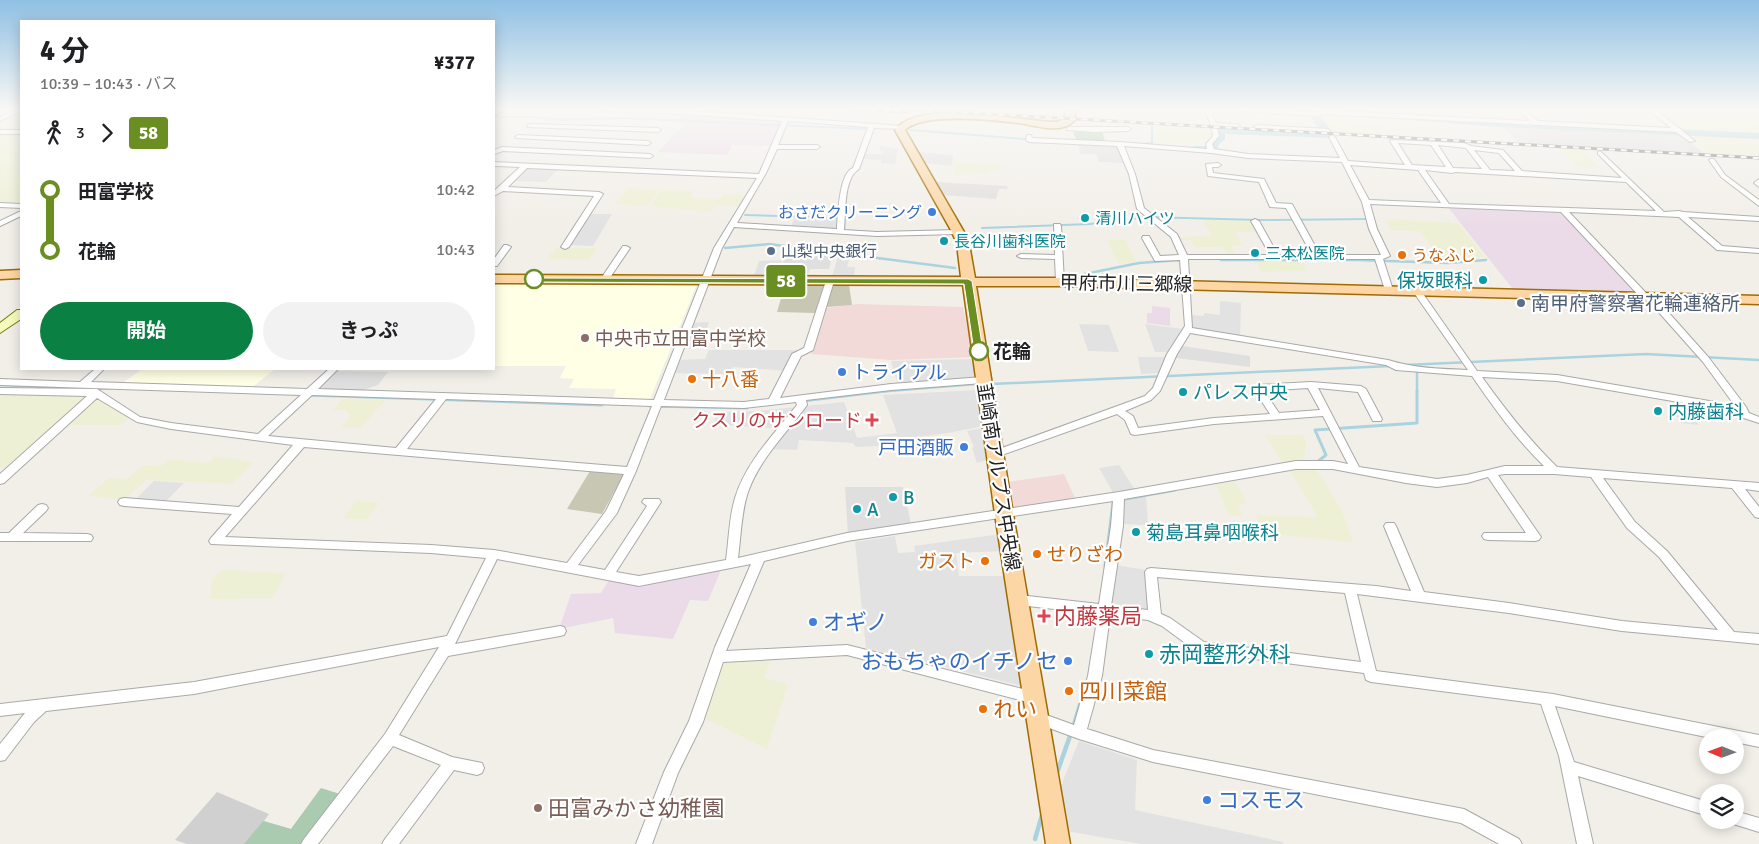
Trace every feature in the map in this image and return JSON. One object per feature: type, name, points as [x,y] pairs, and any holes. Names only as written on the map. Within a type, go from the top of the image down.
[{"type":"main road","name":"韮崎南アルプス中央線","points":[[909,148],[958,232],[963,244],[1004,514],[1058,844]]},
{"type":"main road","points":[[0,274],[20,274]]},
{"type":"main road","name":"甲府市川三郷線","points":[[495,279],[1060,282],[1759,300]]},
{"type":"street","points":[[573,166],[588,148]]},
{"type":"street","points":[[639,156],[644,148]]},
{"type":"street","points":[[570,568],[611,514],[631,471],[718,248],[761,176],[773,148]]},
{"type":"street","points":[[840,232],[840,218],[846,180],[852,170],[856,169],[863,148]]},
{"type":"street","points":[[995,454],[1148,398],[1157,389],[1172,354],[1189,326],[1184,258],[1174,236],[1148,217],[1139,204],[1140,197],[1122,148]]},
{"type":"street","points":[[1186,148],[1248,156],[1346,161],[1410,168],[1520,172],[1626,180]]},
{"type":"street","points":[[1146,238],[1158,259],[1318,258],[1379,260],[1386,256],[1373,229],[1366,202],[1346,161],[1337,148]]},
{"type":"street","points":[[1398,148],[1410,168]]},
{"type":"street","points":[[1437,148],[1452,171]]},
{"type":"street","points":[[1469,148],[1488,172]]},
{"type":"street","points":[[1473,148],[1501,151],[1520,172]]},
{"type":"street","points":[[495,151],[505,149],[650,156]]},
{"type":"street","points":[[1600,153],[1661,212]]},
{"type":"street","points":[[1712,160],[1723,176],[1759,204]]},
{"type":"street","points":[[495,164],[573,166],[761,176]]},
{"type":"street","points":[[495,173],[503,164]]},
{"type":"street","points":[[495,193],[526,165]]},
{"type":"street","points":[[1218,165],[1208,165],[1210,175],[1262,180],[1273,205],[1289,206],[1318,258]]},
{"type":"street","points":[[1420,168],[1447,206]]},
{"type":"street","points":[[502,189],[599,194],[565,247]]},
{"type":"street","points":[[1366,202],[1661,212],[1759,219]]},
{"type":"street","points":[[0,205],[20,206]]},
{"type":"street","points":[[1563,210],[1705,358],[1743,409],[1744,414]]},
{"type":"street","points":[[1678,213],[1720,248],[1759,251]]},
{"type":"street","points":[[0,224],[20,214]]},
{"type":"street","points":[[1255,221],[1276,258]]},
{"type":"street","points":[[731,225],[878,234],[958,232]]},
{"type":"street","points":[[1057,226],[1060,282]]},
{"type":"street","points":[[495,263],[507,247]]},
{"type":"street","points":[[604,280],[626,248]]},
{"type":"street","points":[[1021,256],[1059,257]]},
{"type":"street","points":[[1379,260],[1389,290]]},
{"type":"street","points":[[773,401],[797,354],[808,350],[830,281]]},
{"type":"street","points":[[1416,290],[1505,417],[1533,450],[1554,470]]},
{"type":"street","points":[[0,329],[20,313]]},
{"type":"street","points":[[1187,330],[1429,371],[1557,378],[1715,405],[1759,420]]},
{"type":"street","points":[[82,385],[99,370]]},
{"type":"street","points":[[260,438],[333,370]]},
{"type":"street","points":[[0,392],[100,389],[570,403],[724,405],[801,400],[891,387],[984,380]]},
{"type":"street","points":[[0,382],[82,385],[100,389],[137,419],[171,426],[301,443],[631,471]]},
{"type":"street","points":[[1276,416],[1258,388],[1311,385],[1361,389],[1377,419]]},
{"type":"street","points":[[1311,385],[1356,470]]},
{"type":"street","points":[[3,475],[100,389]]},
{"type":"street","points":[[399,451],[442,399]]},
{"type":"street","points":[[732,564],[742,493],[747,481],[801,400]]},
{"type":"street","points":[[1118,410],[1128,418],[1135,432],[1214,421],[1326,413]]},
{"type":"street","points":[[301,443],[215,541],[431,549],[494,554],[639,581],[732,564],[847,537],[1119,499],[1296,465],[1316,464],[1406,480],[1437,482],[1468,479],[1505,470],[1554,470],[1759,487]]},
{"type":"street","points":[[1488,536],[1535,537],[1491,473]]},
{"type":"street","points":[[1595,474],[1631,524],[1663,554],[1730,636]]},
{"type":"street","points":[[1735,485],[1759,514]]},
{"type":"street","points":[[1074,732],[1095,676],[1100,609],[1119,499]]},
{"type":"street","points":[[124,502],[242,511]]},
{"type":"street","points":[[608,575],[655,502],[648,502]]},
{"type":"street","points":[[6,537],[42,508]]},
{"type":"street","points":[[1390,526],[1419,596]]},
{"type":"street","points":[[6,537],[87,538]]},
{"type":"street","points":[[309,844],[390,738],[447,645],[494,554]]},
{"type":"street","points":[[644,844],[671,772],[696,722],[718,656],[759,558]]},
{"type":"street","points":[[1155,617],[1151,572],[1419,596],[1622,626],[1759,638]]},
{"type":"street","points":[[1350,589],[1371,676],[1546,699],[1759,741]]},
{"type":"street","points":[[1019,600],[1155,617],[1201,647],[1369,668]]},
{"type":"street","points":[[0,710],[194,688],[447,645],[560,631]]},
{"type":"street","points":[[718,656],[847,650],[1034,698]]},
{"type":"street","points":[[1546,699],[1568,767],[1585,844]]},
{"type":"street","points":[[0,755],[29,718],[42,706]]},
{"type":"street","points":[[1038,718],[1074,732],[1153,756],[1464,816],[1514,844]]},
{"type":"street","points":[[390,738],[451,763],[477,768]]},
{"type":"street","points":[[390,844],[451,763]]},
{"type":"street","points":[[1568,767],[1699,806]]},
{"type":"street","points":[[1744,821],[1759,825]]},
{"type":"shaded area","points":[[0,148],[20,148],[20,206],[0,205]]},
{"type":"shaded area","points":[[661,148],[730,148],[727,155],[658,152]]},
{"type":"shaded area","points":[[879,148],[898,149],[895,164],[881,163],[881,160],[863,159],[864,154],[883,154],[883,151],[879,150]]},
{"type":"shaded area","points":[[1079,148],[1119,148],[1124,163],[1099,162],[1096,154],[1080,154]]},
{"type":"shaded area","points":[[1559,148],[1582,150],[1601,168],[1577,167]]},
{"type":"shaded area","points":[[1610,148],[1698,148],[1705,154]]},
{"type":"shaded area","points":[[1670,148],[1686,148],[1691,153],[1674,152]]},
{"type":"shaded area","points":[[1702,148],[1759,148],[1759,158],[1712,156]]},
{"type":"shaded area","points":[[917,152],[953,155],[952,166],[925,163]]},
{"type":"shaded area","points":[[954,162],[1002,164],[1000,171],[990,170],[989,174],[955,173]]},
{"type":"shaded area","points":[[527,166],[560,167],[546,182],[514,181]]},
{"type":"shaded area","points":[[935,182],[1007,186],[1008,189],[999,189],[996,199],[942,195]]},
{"type":"shaded area","points":[[628,188],[659,190],[647,206],[615,204]]},
{"type":"shaded area","points":[[661,190],[693,191],[691,198],[720,199],[723,194],[747,195],[740,206],[716,206],[711,212],[650,206]]},
{"type":"shaded area","points":[[1447,206],[1563,210],[1645,297],[1516,293]]},
{"type":"shaded area","points":[[590,214],[612,214],[593,246],[570,245]]},
{"type":"shaded area","points":[[794,219],[837,219],[837,230],[791,227]]},
{"type":"shaded area","points":[[1203,219],[1252,222],[1257,232],[1235,232],[1242,245],[1231,245],[1237,256],[1228,256],[1222,247],[1195,247],[1191,240],[1181,240],[1179,237],[1212,236]]},
{"type":"shaded area","points":[[1386,219],[1458,223],[1485,257],[1441,259],[1420,231],[1391,230]]},
{"type":"shaded area","points":[[1108,240],[1126,240],[1136,262],[1119,264],[1116,257],[1114,257]]},
{"type":"shaded area","points":[[1313,245],[1341,245],[1349,257],[1321,257]]},
{"type":"shaded area","points":[[556,248],[597,248],[589,260],[547,259]]},
{"type":"shaded area","points":[[787,248],[833,252],[829,269],[810,269],[806,280],[778,279]]},
{"type":"shaded area","points":[[838,256],[850,256],[847,267],[855,267],[854,278],[832,277]]},
{"type":"shaded area","points":[[782,260],[777,279],[753,279],[759,261]]},
{"type":"shaded area","points":[[1257,261],[1303,261],[1307,271],[1261,272]]},
{"type":"shaded area","name":"中央市立田富中学校","points":[[495,282],[697,284],[650,399],[613,398],[616,389],[569,388],[574,379],[560,378],[566,366],[495,366]]},
{"type":"shaded area","points":[[832,284],[849,285],[852,305],[827,307]]},
{"type":"shaded area","points":[[785,285],[824,285],[815,313],[777,312]]},
{"type":"shaded area","points":[[1220,301],[1241,303],[1240,336],[1192,329],[1192,315],[1204,316],[1204,313],[1220,315]]},
{"type":"shaded area","points":[[858,304],[963,307],[974,357],[891,360],[811,354],[826,308]]},
{"type":"shaded area","points":[[1152,306],[1170,308],[1170,326],[1147,323],[1147,313],[1152,313]]},
{"type":"shaded area","points":[[709,322],[699,349],[681,348],[691,323]]},
{"type":"shaded area","points":[[1079,324],[1109,325],[1119,352],[1088,351]]},
{"type":"shaded area","points":[[1145,324],[1183,329],[1170,352],[1155,352]]},
{"type":"shaded area","points":[[1182,346],[1250,356],[1250,367],[1176,358]]},
{"type":"shaded area","points":[[709,350],[797,350],[788,371],[733,367],[729,374],[669,373],[674,360],[705,359]]},
{"type":"shaded area","points":[[1138,357],[1167,357],[1159,373],[1141,374]]},
{"type":"shaded area","points":[[974,359],[977,380],[898,385],[891,361]]},
{"type":"shaded area","points":[[141,370],[274,370],[250,389],[120,385]]},
{"type":"shaded area","points":[[337,371],[388,372],[378,385],[355,393],[315,391]]},
{"type":"shaded area","points":[[978,390],[983,426],[903,439],[901,445],[856,447],[853,443],[799,440],[797,450],[767,449],[783,429],[713,424],[718,412],[758,411],[844,402],[857,438],[897,433],[883,395]]},
{"type":"shaded area","points":[[0,395],[87,397],[7,468],[0,468]]},
{"type":"shaded area","points":[[98,399],[129,418],[121,425],[70,425]]},
{"type":"shaded area","points":[[342,399],[386,400],[360,428],[341,428],[351,415],[345,410],[333,410]]},
{"type":"shaded area","points":[[1669,404],[1687,407],[1699,425],[1681,423]]},
{"type":"shaded area","points":[[983,428],[987,460],[977,463],[972,448],[974,447],[967,431]]},
{"type":"shaded area","points":[[1265,435],[1303,435],[1306,444],[1304,460],[1282,463]]},
{"type":"shaded area","points":[[215,456],[254,462],[231,484],[146,480],[124,500],[88,496],[109,478],[127,479],[144,465],[160,467],[168,459],[208,463]]},
{"type":"shaded area","points":[[1119,465],[1135,490],[1114,494],[1099,468]]},
{"type":"shaded area","points":[[1315,467],[1342,511],[1353,542],[1261,533],[1256,515],[1318,517],[1290,471]]},
{"type":"shaded area","points":[[590,471],[624,474],[602,514],[567,509]]},
{"type":"shaded area","points":[[1064,474],[1076,500],[1012,509],[1008,482]]},
{"type":"shaded area","points":[[154,481],[184,483],[165,502],[135,500]]},
{"type":"shaded area","points":[[1235,482],[1247,503],[1238,505],[1242,515],[1229,516],[1216,484]]},
{"type":"shaded area","points":[[845,487],[903,487],[911,524],[848,535]]},
{"type":"shaded area","points":[[1146,496],[1148,525],[1121,524],[1123,501]]},
{"type":"shaded area","points":[[357,500],[379,503],[367,519],[343,518]]},
{"type":"shaded area","points":[[1001,534],[1004,551],[956,553],[959,576],[1005,576],[1022,686],[866,648],[855,542],[895,536],[898,553],[915,552],[914,546]]},
{"type":"shaded area","points":[[1115,565],[1146,570],[1149,610],[1111,605]]},
{"type":"shaded area","points":[[222,570],[286,573],[272,598],[210,599],[212,580]]},
{"type":"shaded area","points":[[721,570],[708,601],[690,600],[673,639],[615,633],[613,618],[559,629],[571,594],[601,593],[609,580],[641,587]]},
{"type":"shaded area","points":[[772,657],[764,678],[788,684],[767,749],[704,718],[722,660]]},
{"type":"shaded area","points":[[1079,741],[1137,760],[1135,810],[1283,842],[1283,844],[1141,844],[1066,831],[1058,793]]},
{"type":"shaded area","points":[[321,788],[304,844],[187,844],[175,840],[217,792],[269,814],[264,821],[291,829]]},
{"type":"shaded area","points":[[321,788],[343,795],[304,844],[244,844],[263,821],[291,829]]},
{"type":"waterway","points":[[1194,149],[1213,148]]},
{"type":"waterway","points":[[745,215],[841,218]]},
{"type":"waterway","points":[[982,228],[1090,224],[1146,217],[1261,220],[1369,219]]},
{"type":"waterway","points":[[725,248],[769,244],[955,268]]},
{"type":"waterway","points":[[1065,278],[1139,263],[1180,260]]},
{"type":"waterway","points":[[1221,260],[1357,260],[1448,263],[1486,260]]},
{"type":"waterway","points":[[1405,365],[1646,354],[1759,360]]},
{"type":"waterway","points":[[992,384],[1391,366]]},
{"type":"waterway","points":[[1316,463],[1326,455],[1315,430],[1417,423],[1417,372]]},
{"type":"waterway","points":[[881,392],[976,384]]},
{"type":"waterway","points":[[0,385],[54,387]]},
{"type":"waterway","points":[[881,392],[886,391]]},
{"type":"waterway","points":[[876,392],[881,392]]},
{"type":"waterway","points":[[802,401],[881,392]]},
{"type":"waterway","points":[[308,395],[602,405]]},
{"type":"waterway","points":[[650,406],[747,408]]},
{"type":"waterway","points":[[1120,500],[1175,490]]},
{"type":"waterway","points":[[1105,566],[1113,503]]},
{"type":"waterway","points":[[1073,728],[1080,705]]},
{"type":"waterway","points":[[1057,773],[1071,733]]},
{"type":"waterway","points":[[1035,839],[1042,815]]},
{"type":"railway","points":[[1591,148],[1759,158]]},
{"type":"bus line","name":"58","points":[[534,279],[968,281],[979,351]]},
{"type":"place","name":"おさだクリーニング","points":[[932,212]]},
{"type":"place","name":"清川ハイツ","points":[[1085,218]]},
{"type":"place","name":"長谷川歯科医院","points":[[944,241]]},
{"type":"place","name":"山梨中央銀行","points":[[771,251]]},
{"type":"place","name":"三本松医院","points":[[1255,253]]},
{"type":"place","name":"うなふじ","points":[[1402,255]]},
{"type":"place","name":"保坂眼科","points":[[1483,280]]},
{"type":"place","name":"南甲府警察署花輪連絡所","points":[[1521,303]]},
{"type":"place","name":"中央市立田富中学校","points":[[585,338]]},
{"type":"place","name":"花輪","points":[[979,351]]},
{"type":"place","name":"トライアル","points":[[842,372]]},
{"type":"place","name":"十八番","points":[[692,379]]},
{"type":"place","name":"パレス中央","points":[[1183,392]]},
{"type":"place","name":"内藤歯科","points":[[1658,411]]},
{"type":"place","name":"クスリのサンロード","points":[[872,420]]},
{"type":"place","name":"戸田酒販","points":[[964,447]]},
{"type":"place","name":"B","points":[[893,497]]},
{"type":"place","name":"A","points":[[857,509]]},
{"type":"place","name":"菊島耳鼻咽喉科","points":[[1136,532]]},
{"type":"place","name":"せりざわ","points":[[1037,554]]},
{"type":"place","name":"ガスト","points":[[985,561]]},
{"type":"place","name":"内藤薬局","points":[[1044,616]]},
{"type":"place","name":"オギノ","points":[[813,622]]},
{"type":"place","name":"赤岡整形外科","points":[[1149,654]]},
{"type":"place","name":"おもちゃのイチノセ","points":[[1068,661]]},
{"type":"place","name":"四川菜館","points":[[1069,691]]},
{"type":"place","name":"れい","points":[[983,709]]},
{"type":"place","name":"コスモス","points":[[1207,800]]},
{"type":"place","name":"田富みかさ幼稚園","points":[[538,808]]}]
